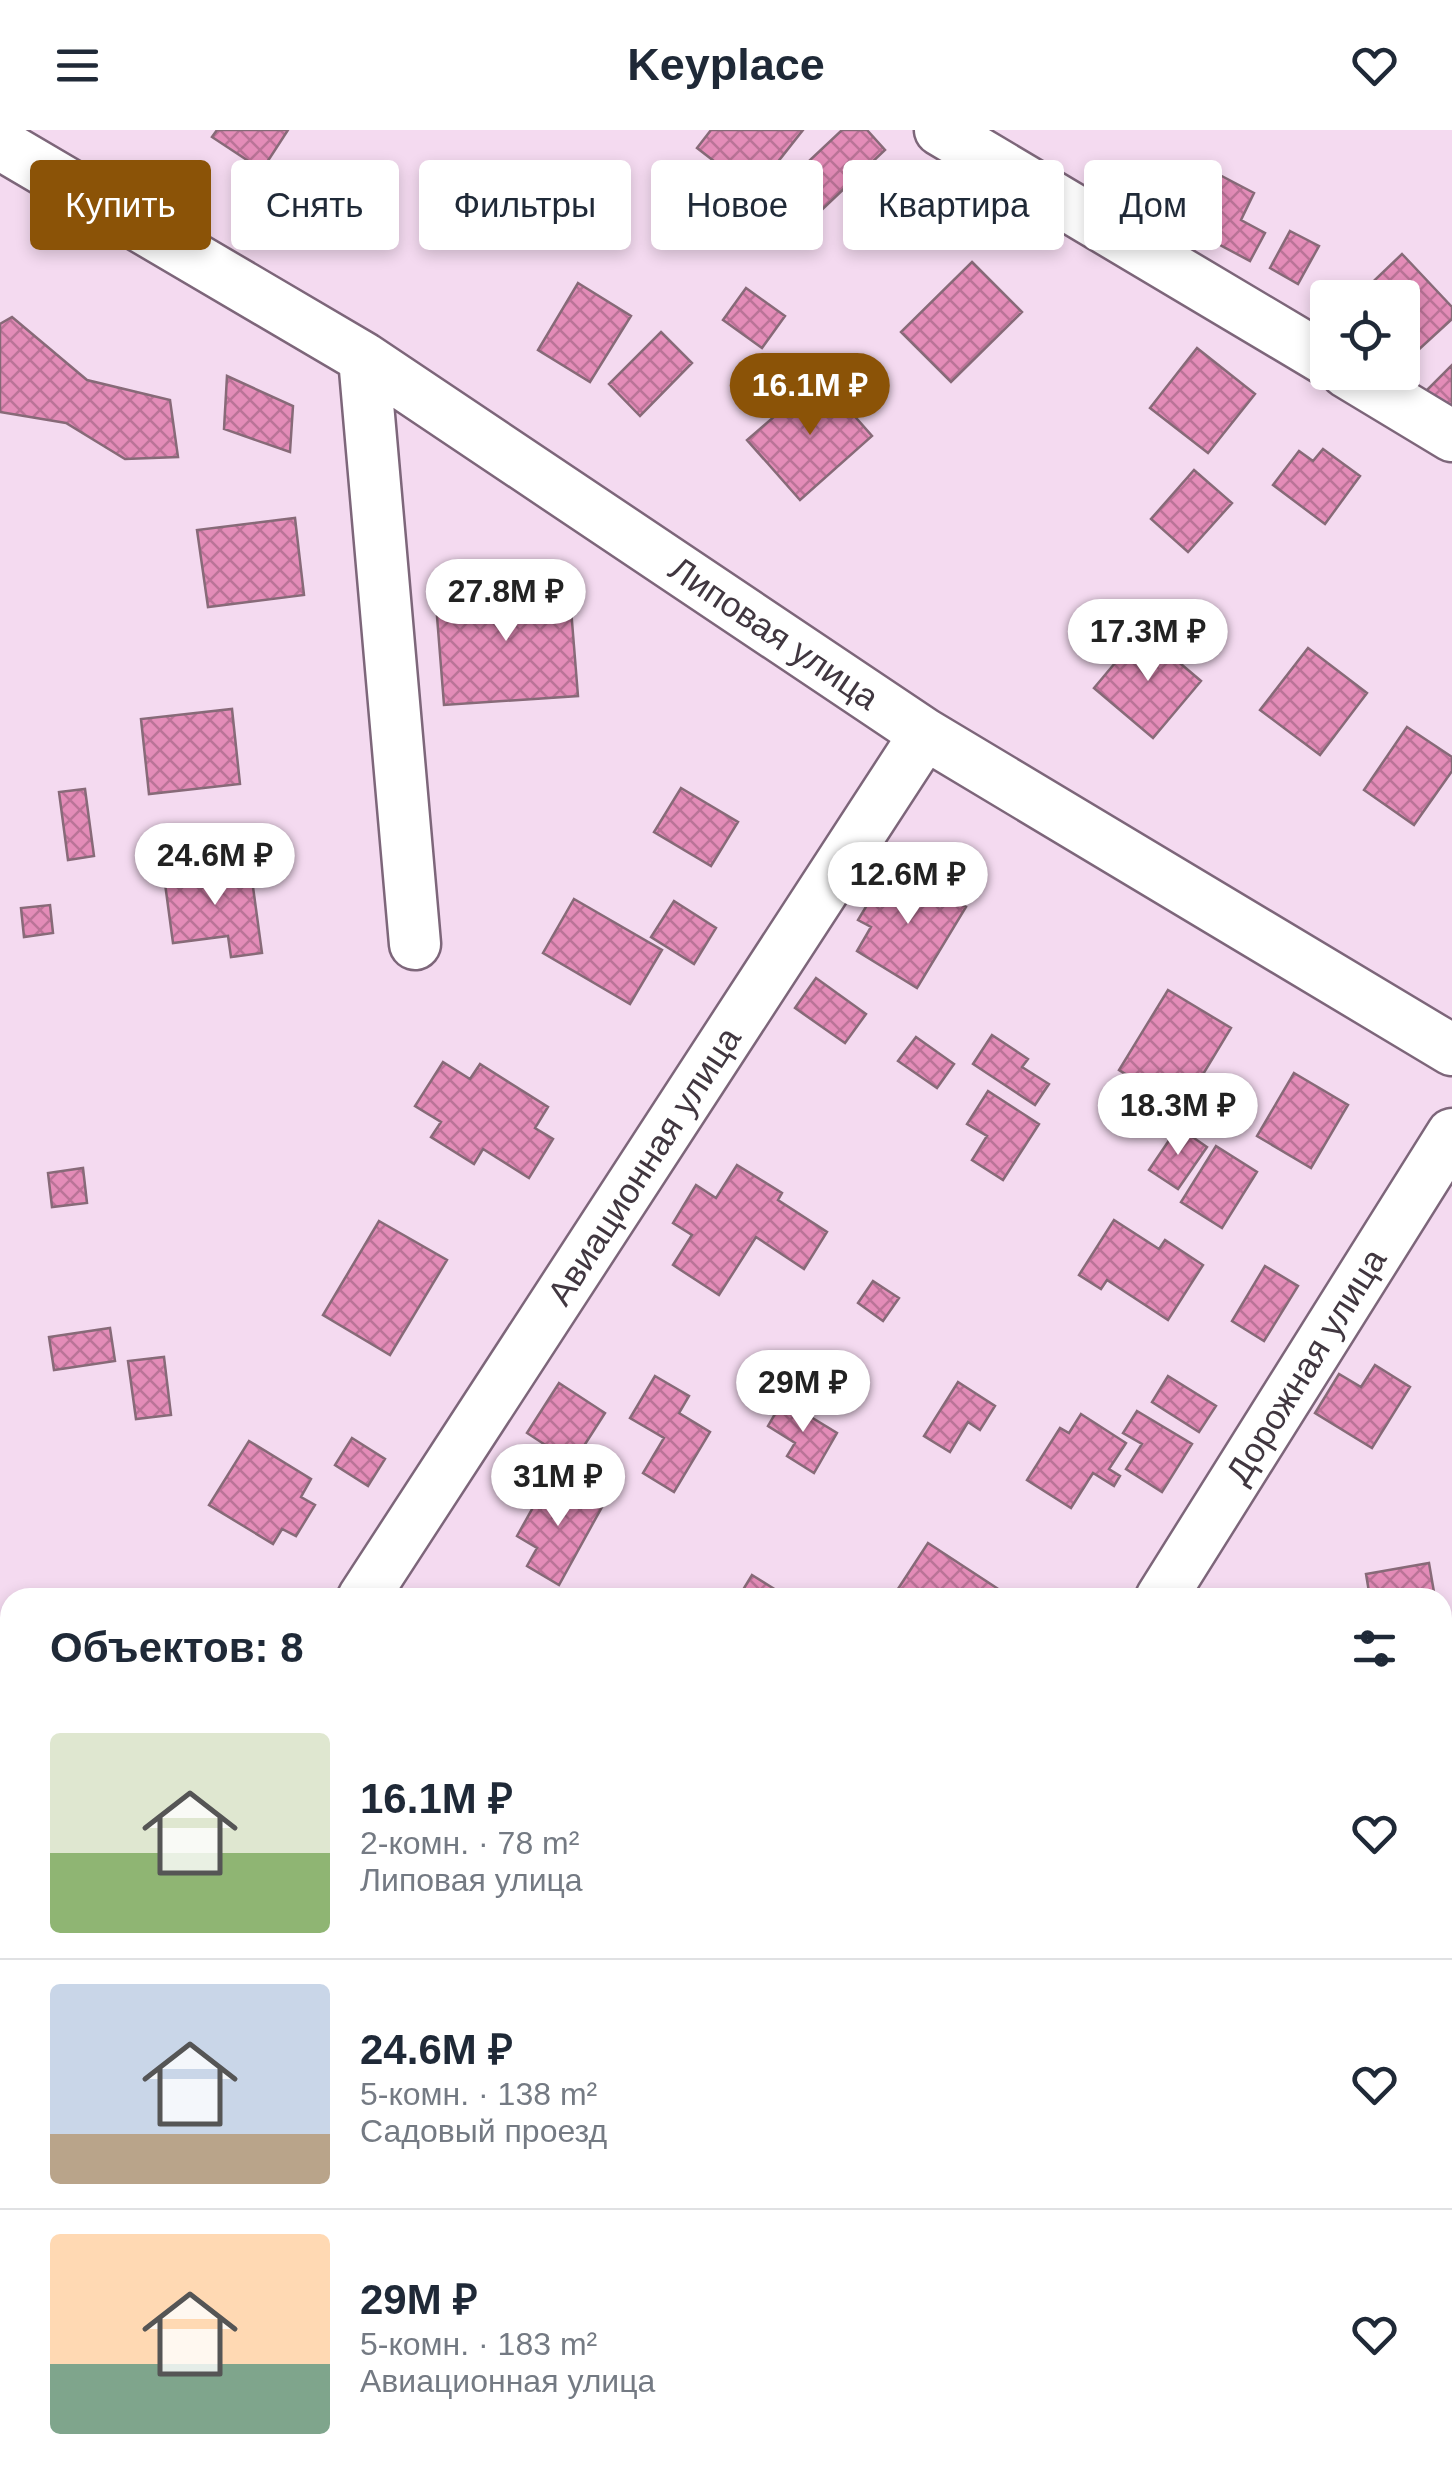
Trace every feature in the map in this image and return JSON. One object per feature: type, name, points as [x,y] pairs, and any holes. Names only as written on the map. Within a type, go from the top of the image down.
[{"type":"street","points":[[940,130],[1310,351]]},
{"type":"street","name":"Липовая улица","points":[[0,144],[364,358],[926,734],[1452,1050]]},
{"type":"street","points":[[364,358],[416,944]]},
{"type":"street","points":[[1376,390],[1452,436]]},
{"type":"street","name":"Авиационная улица","points":[[370,1588],[926,734]]},
{"type":"street","name":"Дорожная улица","points":[[1174,1588],[1452,1134]]},
{"type":"building","points":[[217,130],[288,130],[268,160],[247,160],[212,137]]},
{"type":"building","points":[[711,130],[803,130],[779,160],[713,160],[697,148]]},
{"type":"building","points":[[842,130],[867,130],[885,150],[874,160],[843,160],[843,190],[823,209],[823,160],[810,160]]},
{"type":"building","points":[[1222,176],[1254,193],[1241,220],[1265,233],[1250,261],[1222,246]]},
{"type":"building","points":[[1290,231],[1319,246],[1298,284],[1270,268]]},
{"type":"building","points":[[1402,254],[1452,307],[1452,319],[1420,348],[1420,280],[1375,280]]},
{"type":"building","points":[[972,262],[1022,312],[951,382],[901,332]]},
{"type":"building","points":[[578,283],[631,316],[590,382],[538,350]]},
{"type":"building","points":[[746,288],[785,316],[762,348],[723,320]]},
{"type":"building","points":[[12,317],[87,380],[170,400],[178,457],[125,459],[66,423],[0,412],[0,324]]},
{"type":"building","points":[[661,332],[692,363],[640,416],[609,384]]},
{"type":"building","points":[[1197,348],[1255,394],[1208,453],[1150,408]]},
{"type":"building","points":[[1452,365],[1452,416],[1425,392]]},
{"type":"building","points":[[227,376],[293,406],[290,452],[224,429]]},
{"type":"building","points":[[820,377],[872,436],[800,500],[747,440]]},
{"type":"building","points":[[1323,449],[1360,476],[1325,524],[1273,485],[1299,451],[1313,461]]},
{"type":"building","points":[[1194,470],[1232,503],[1188,552],[1151,519]]},
{"type":"building","points":[[295,518],[304,595],[208,607],[197,530]]},
{"type":"building","points":[[569,584],[578,696],[444,705],[435,591]]},
{"type":"building","points":[[1142,631],[1201,681],[1153,738],[1094,688]]},
{"type":"building","points":[[1308,648],[1367,693],[1320,755],[1260,710]]},
{"type":"building","points":[[232,709],[240,784],[149,794],[141,719]]},
{"type":"building","points":[[1407,727],[1452,757],[1452,771],[1414,825],[1364,790]]},
{"type":"building","points":[[681,788],[738,822],[711,866],[654,832]]},
{"type":"building","points":[[85,789],[94,856],[68,860],[59,792]]},
{"type":"building","points":[[250,865],[262,953],[231,957],[228,936],[173,943],[164,876]]},
{"type":"building","points":[[906,871],[966,907],[917,988],[857,951],[871,927],[858,920],[879,885],[892,894]]},
{"type":"building","points":[[574,899],[662,950],[630,1004],[543,953]]},
{"type":"building","points":[[674,901],[716,928],[694,964],[651,937]]},
{"type":"building","points":[[50,905],[53,933],[24,937],[21,908]]},
{"type":"building","points":[[816,978],[866,1014],[845,1043],[795,1008]]},
{"type":"building","points":[[1168,990],[1231,1028],[1182,1109],[1119,1070]]},
{"type":"building","points":[[992,1035],[1028,1059],[1022,1067],[1049,1084],[1035,1105],[973,1064]]},
{"type":"building","points":[[916,1037],[954,1064],[937,1088],[898,1061]]},
{"type":"building","points":[[443,1062],[470,1079],[480,1064],[548,1107],[535,1128],[553,1139],[529,1178],[483,1149],[474,1164],[431,1137],[441,1122],[415,1106]]},
{"type":"building","points":[[1294,1073],[1348,1105],[1311,1168],[1257,1136]]},
{"type":"building","points":[[988,1091],[1039,1124],[1003,1180],[972,1160],[987,1136],[967,1124]]},
{"type":"building","points":[[1178,1127],[1207,1147],[1178,1189],[1149,1170]]},
{"type":"building","points":[[1216,1146],[1257,1172],[1222,1228],[1181,1202]]},
{"type":"building","points":[[737,1165],[782,1193],[778,1200],[827,1232],[804,1269],[756,1237],[719,1295],[673,1265],[692,1235],[673,1223],[696,1185],[716,1198]]},
{"type":"building","points":[[83,1168],[87,1203],[52,1207],[48,1173]]},
{"type":"building","points":[[1114,1220],[1159,1249],[1165,1240],[1203,1265],[1168,1320],[1107,1280],[1101,1289],[1079,1275]]},
{"type":"building","points":[[379,1221],[447,1260],[390,1355],[323,1315]]},
{"type":"building","points":[[1265,1266],[1298,1286],[1264,1341],[1232,1321]]},
{"type":"building","points":[[873,1281],[899,1298],[883,1321],[858,1303]]},
{"type":"building","points":[[110,1328],[115,1361],[54,1370],[49,1337]]},
{"type":"building","points":[[164,1357],[171,1415],[136,1419],[128,1361]]},
{"type":"building","points":[[1375,1365],[1410,1387],[1372,1448],[1315,1413],[1339,1374],[1361,1387]]},
{"type":"building","points":[[655,1376],[689,1396],[679,1413],[710,1432],[674,1492],[643,1473],[664,1438],[630,1418]]},
{"type":"building","points":[[1168,1376],[1216,1406],[1199,1432],[1152,1402]]},
{"type":"building","points":[[958,1382],[995,1406],[980,1430],[968,1422],[950,1452],[924,1436]]},
{"type":"building","points":[[559,1383],[605,1413],[573,1463],[527,1433]]},
{"type":"building","points":[[783,1400],[837,1433],[814,1473],[787,1456],[795,1443],[768,1426]]},
{"type":"building","points":[[1137,1411],[1192,1444],[1162,1492],[1126,1469],[1142,1444],[1123,1433]]},
{"type":"building","points":[[1081,1414],[1126,1443],[1109,1469],[1120,1476],[1114,1486],[1093,1473],[1071,1508],[1027,1480],[1060,1428],[1069,1433]]},
{"type":"building","points":[[352,1438],[385,1459],[368,1486],[335,1465]]},
{"type":"building","points":[[249,1441],[311,1479],[301,1497],[315,1505],[296,1536],[282,1529],[273,1544],[209,1505]]},
{"type":"building","points":[[550,1477],[602,1507],[559,1585],[527,1566],[537,1548],[517,1536]]},
{"type":"building","points":[[928,1543],[997,1588],[899,1588]]},
{"type":"building","points":[[1429,1563],[1433,1588],[1368,1588],[1366,1574]]},
{"type":"building","points":[[752,1575],[773,1588],[744,1588]]}]
